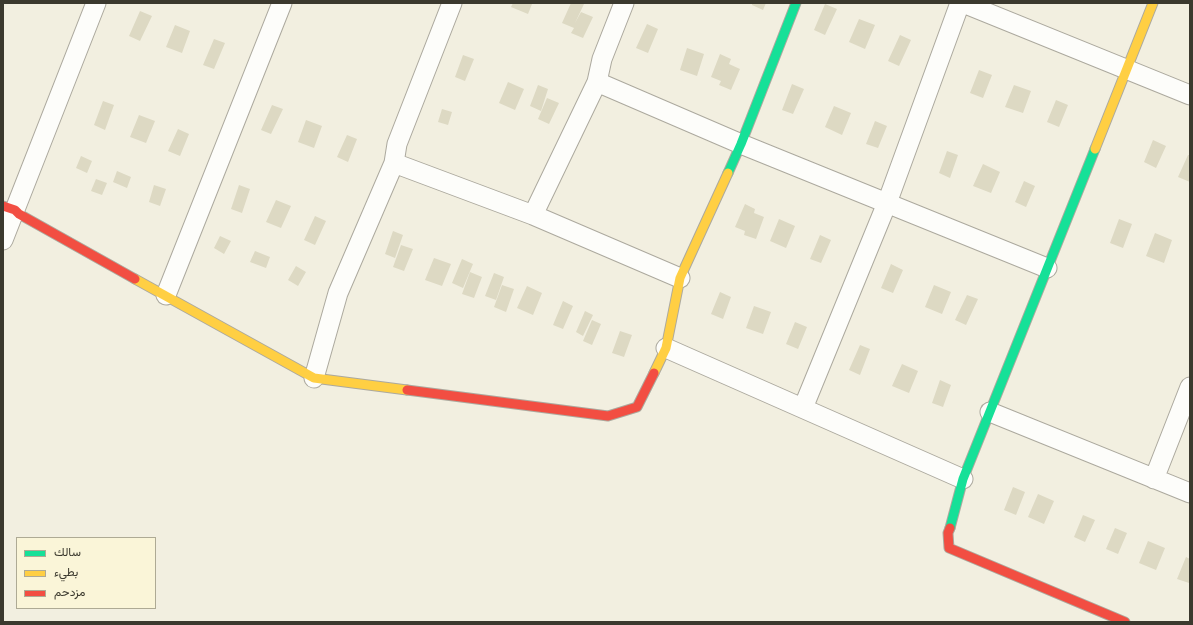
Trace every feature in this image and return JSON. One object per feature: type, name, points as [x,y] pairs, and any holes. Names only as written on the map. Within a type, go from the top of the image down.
[{"type":"street","points":[[3,240],[9,208],[96,3]]},
{"type":"street","points":[[166,295],[282,3]]},
{"type":"street","points":[[314,378],[338,292],[394,163],[397,144],[452,3]]},
{"type":"street","points":[[533,215],[597,82],[602,59],[624,3]]},
{"type":"street","points":[[9,208],[314,378],[608,416],[637,407],[666,348],[680,278],[741,144],[796,3]]},
{"type":"street","points":[[803,408],[887,203],[960,3]]},
{"type":"street","points":[[963,3],[1190,95]]},
{"type":"street","points":[[1125,622],[950,548],[948,533],[963,479],[1153,3]]},
{"type":"street","points":[[597,82],[741,144],[1047,268]]},
{"type":"street","points":[[394,163],[533,215],[680,278]]},
{"type":"street","points":[[666,348],[963,479]]},
{"type":"street","points":[[1154,479],[1190,387]]},
{"type":"street","points":[[990,412],[1190,493]]},
{"type":"building","points":[[513,3],[532,4],[528,14],[511,7]]},
{"type":"building","points":[[571,3],[584,4],[575,23],[581,12],[593,17],[583,38],[571,33],[574,28],[562,23]]},
{"type":"building","points":[[752,3],[766,3],[763,10],[752,5]]},
{"type":"building","points":[[825,4],[837,9],[825,35],[814,30]]},
{"type":"building","points":[[140,11],[152,16],[140,41],[129,36]]},
{"type":"building","points":[[859,19],[875,25],[865,49],[849,42]]},
{"type":"building","points":[[647,24],[658,29],[648,53],[636,48]]},
{"type":"building","points":[[175,25],[190,31],[182,53],[166,47]]},
{"type":"building","points":[[900,35],[911,40],[899,66],[888,61]]},
{"type":"building","points":[[214,39],[225,43],[214,69],[203,65]]},
{"type":"building","points":[[687,48],[704,54],[697,76],[680,70]]},
{"type":"building","points":[[720,54],[731,59],[729,64],[740,69],[731,90],[719,85],[721,81],[711,77]]},
{"type":"building","points":[[463,55],[474,59],[465,81],[455,77]]},
{"type":"building","points":[[979,70],[992,75],[983,98],[970,93]]},
{"type":"building","points":[[508,82],[524,89],[515,110],[499,103]]},
{"type":"building","points":[[792,84],[804,89],[793,114],[782,110]]},
{"type":"building","points":[[538,85],[548,89],[541,111],[530,106]]},
{"type":"building","points":[[1014,85],[1031,91],[1023,113],[1005,107]]},
{"type":"building","points":[[547,98],[559,103],[549,124],[538,119]]},
{"type":"building","points":[[1056,100],[1068,105],[1059,127],[1047,122]]},
{"type":"building","points":[[103,101],[114,105],[105,130],[94,125]]},
{"type":"building","points":[[272,105],[283,109],[271,134],[261,130]]},
{"type":"building","points":[[834,106],[851,113],[842,135],[825,127]]},
{"type":"building","points":[[442,109],[452,112],[448,125],[438,122]]},
{"type":"building","points":[[139,115],[155,121],[146,143],[130,137]]},
{"type":"building","points":[[306,120],[322,126],[314,148],[298,142]]},
{"type":"building","points":[[875,121],[887,126],[878,148],[866,144]]},
{"type":"building","points":[[178,129],[189,134],[180,156],[168,151]]},
{"type":"building","points":[[347,135],[357,139],[348,162],[337,157]]},
{"type":"building","points":[[1153,140],[1166,146],[1156,168],[1144,162]]},
{"type":"building","points":[[947,151],[958,155],[950,178],[939,173]]},
{"type":"building","points":[[1188,155],[1190,155],[1190,182],[1178,177]]},
{"type":"building","points":[[81,156],[92,161],[87,173],[76,168]]},
{"type":"building","points":[[983,164],[1000,172],[991,193],[973,186]]},
{"type":"building","points":[[117,171],[131,177],[127,188],[113,182]]},
{"type":"building","points":[[96,179],[107,183],[102,195],[91,191]]},
{"type":"building","points":[[1024,181],[1035,186],[1026,207],[1015,202]]},
{"type":"building","points":[[154,185],[166,189],[160,206],[149,202]]},
{"type":"building","points":[[239,185],[250,189],[242,213],[231,209]]},
{"type":"building","points":[[276,200],[291,206],[281,228],[266,222]]},
{"type":"building","points":[[745,204],[755,209],[754,213],[764,217],[756,239],[744,235],[745,231],[735,227]]},
{"type":"building","points":[[315,216],[326,221],[315,245],[304,240]]},
{"type":"building","points":[[779,219],[795,226],[786,248],[770,241]]},
{"type":"building","points":[[1119,219],[1132,224],[1123,248],[1110,243]]},
{"type":"building","points":[[393,231],[403,235],[395,258],[385,254]]},
{"type":"building","points":[[1155,233],[1172,240],[1164,263],[1146,256]]},
{"type":"building","points":[[820,235],[831,240],[821,263],[810,259]]},
{"type":"building","points":[[220,236],[231,241],[224,254],[214,248]]},
{"type":"building","points":[[401,245],[413,249],[404,271],[393,267]]},
{"type":"building","points":[[255,251],[270,257],[266,268],[250,262]]},
{"type":"building","points":[[434,258],[451,264],[442,286],[425,280]]},
{"type":"building","points":[[462,259],[473,264],[463,288],[452,283]]},
{"type":"building","points":[[891,264],[903,270],[893,293],[881,288]]},
{"type":"building","points":[[296,266],[306,272],[298,286],[288,280]]},
{"type":"building","points":[[470,272],[482,277],[474,298],[462,294]]},
{"type":"building","points":[[494,273],[504,277],[496,300],[485,296]]},
{"type":"building","points":[[502,285],[514,289],[506,312],[494,307]]},
{"type":"building","points":[[934,285],[951,292],[942,314],[925,307]]},
{"type":"building","points":[[527,286],[542,293],[533,315],[517,308]]},
{"type":"building","points":[[720,292],[731,297],[723,319],[711,314]]},
{"type":"building","points":[[967,295],[978,299],[966,325],[955,320]]},
{"type":"building","points":[[563,301],[573,306],[563,329],[553,325]]},
{"type":"building","points":[[754,306],[771,312],[763,334],[746,328]]},
{"type":"building","points":[[585,311],[593,315],[583,336],[576,332]]},
{"type":"building","points":[[592,320],[601,324],[592,345],[583,341]]},
{"type":"building","points":[[795,322],[807,327],[798,349],[786,344]]},
{"type":"building","points":[[620,331],[632,335],[624,357],[612,353]]},
{"type":"building","points":[[860,345],[870,349],[860,375],[849,370]]},
{"type":"building","points":[[902,364],[918,371],[909,393],[892,386]]},
{"type":"building","points":[[940,380],[951,385],[943,407],[932,403]]},
{"type":"building","points":[[1013,487],[1025,492],[1016,515],[1004,510]]},
{"type":"building","points":[[1038,494],[1054,501],[1044,524],[1028,517]]},
{"type":"building","points":[[1083,515],[1095,520],[1085,542],[1074,537]]},
{"type":"building","points":[[1115,528],[1127,533],[1118,554],[1106,549]]},
{"type":"building","points":[[1148,541],[1165,548],[1156,570],[1139,563]]},
{"type":"building","points":[[1186,557],[1190,559],[1189,583],[1177,579]]},
{"type":"traffic: fast","points":[[728,173],[741,144],[796,3]]},
{"type":"traffic: fast","points":[[950,528],[963,479],[1095,149]]},
{"type":"traffic: slow","points":[[1095,149],[1153,3]]},
{"type":"traffic: slow","points":[[654,373],[666,348],[680,278],[728,173]]},
{"type":"traffic: slow","points":[[135,279],[314,378],[407,390]]},
{"type":"traffic: jam","points":[[3,206],[15,210],[19,214],[135,279]]},
{"type":"traffic: jam","points":[[407,390],[608,416],[637,407],[654,373]]},
{"type":"traffic: jam","points":[[950,528],[948,533],[949,548],[1125,622]]}]
